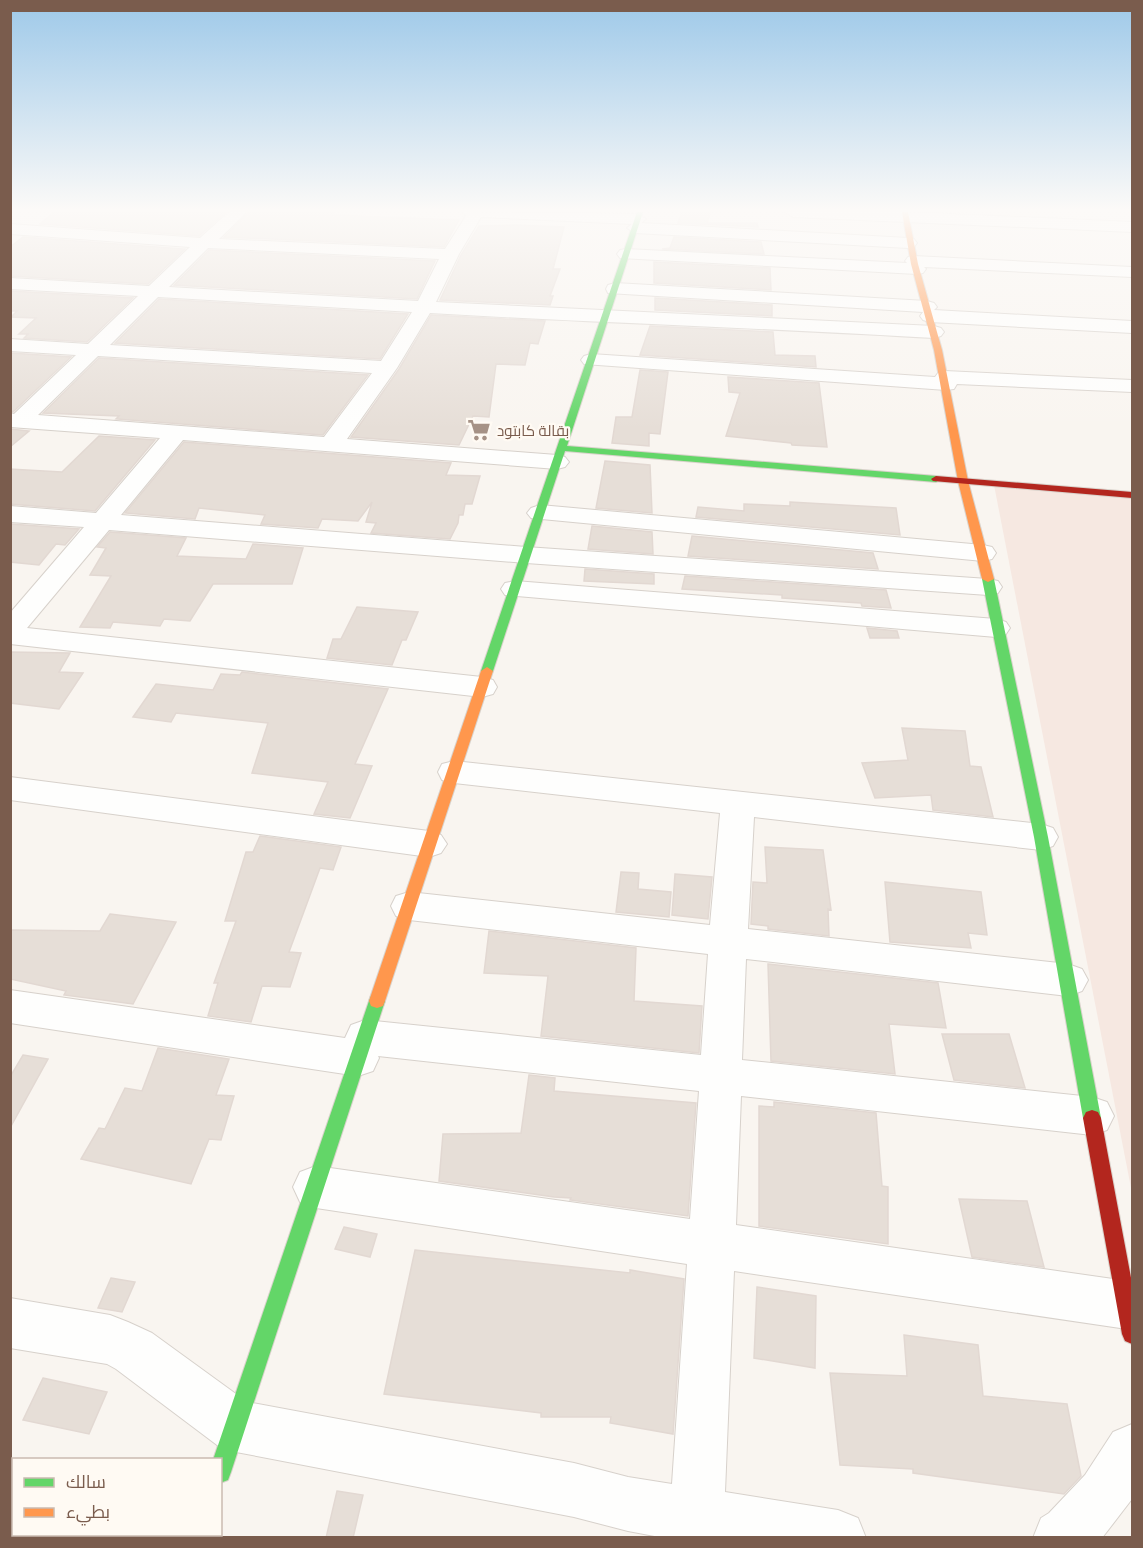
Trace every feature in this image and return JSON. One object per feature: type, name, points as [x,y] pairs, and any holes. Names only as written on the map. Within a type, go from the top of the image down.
[{"type":"street","points":[[30,284],[605,318],[946,380],[1132,386]]},
{"type":"street","points":[[15,421],[160,284]]},
{"type":"street","points":[[332,443],[387,368],[424,308],[435,284]]},
{"type":"street","points":[[228,1449],[617,284]]},
{"type":"street","points":[[772,348],[774,284]]},
{"type":"street","points":[[316,1187],[712,1244],[1130,1319],[1041,837],[996,628],[983,553],[963,480],[946,380],[921,284]]},
{"type":"street","points":[[615,289],[774,298],[930,318],[1132,327]]},
{"type":"street","points":[[591,360],[772,348],[930,318]]},
{"type":"street","points":[[10,345],[387,368]]},
{"type":"street","points":[[15,421],[332,443],[963,480],[1132,495]]},
{"type":"street","points":[[10,631],[177,432]]},
{"type":"street","points":[[540,513],[983,553]]},
{"type":"street","points":[[10,514],[526,555],[988,587]]},
{"type":"street","points":[[750,607],[757,532]]},
{"type":"street","points":[[515,589],[996,628]]},
{"type":"street","points":[[10,635],[482,687]]},
{"type":"street","points":[[454,772],[1041,837]]},
{"type":"street","points":[[10,788],[429,844]]},
{"type":"street","points":[[697,1514],[728,942],[738,803]]},
{"type":"street","points":[[409,906],[1068,980]]},
{"type":"street","points":[[10,1006],[362,1047],[722,1075],[1092,1116]]},
{"type":"street","points":[[10,1323],[110,1340],[134,1351],[228,1449],[574,1490],[628,1504],[838,1538]]},
{"type":"street","points":[[1061,1538],[1069,1533],[1104,1494],[1132,1451]]},
{"type":"shaded area","points":[[994,485],[1132,496],[1132,1193]]},
{"type":"building","points":[[175,284],[424,284],[417,299]]},
{"type":"building","points":[[447,284],[554,284],[550,296],[553,296],[550,305],[440,300]]},
{"type":"building","points":[[675,284],[771,284],[771,290]]},
{"type":"building","points":[[10,291],[133,298],[87,342],[24,338],[28,334],[19,334],[36,318],[11,317],[17,311],[10,311]]},
{"type":"building","points":[[655,298],[772,305],[772,316],[655,310]]},
{"type":"building","points":[[159,299],[408,314],[380,359],[115,343]]},
{"type":"building","points":[[431,315],[545,321],[538,344],[530,343],[525,365],[496,364],[489,417],[473,416],[459,445],[351,437],[399,369]]},
{"type":"building","points":[[650,326],[773,332],[775,355],[815,356],[816,367],[640,355]]},
{"type":"building","points":[[10,353],[71,357],[13,412],[10,411]]},
{"type":"building","points":[[99,358],[368,375],[323,435],[116,419],[119,416],[43,413]]},
{"type":"building","points":[[640,370],[668,372],[660,434],[649,433],[649,446],[612,443],[616,417],[632,417]]},
{"type":"building","points":[[728,377],[819,383],[827,447],[792,445],[791,443],[726,436],[740,393],[729,392]]},
{"type":"building","points":[[10,429],[29,431],[10,447]]},
{"type":"building","points":[[99,436],[155,440],[95,511],[10,504],[10,469],[62,472]]},
{"type":"building","points":[[184,442],[451,463],[446,475],[480,476],[472,504],[465,504],[463,515],[459,515],[458,523],[450,539],[371,533],[376,523],[366,522],[372,502],[358,521],[322,519],[318,528],[261,524],[265,515],[199,508],[195,519],[125,513]]},
{"type":"building","points":[[605,461],[650,465],[652,513],[596,508]]},
{"type":"building","points":[[790,502],[896,508],[900,535],[696,517],[698,507],[744,511],[744,504],[790,506]]},
{"type":"building","points":[[10,524],[79,529],[65,545],[56,544],[39,565],[10,562]]},
{"type":"building","points":[[592,526],[652,532],[653,554],[588,549]]},
{"type":"building","points":[[110,532],[186,538],[177,556],[246,559],[253,544],[303,548],[292,584],[213,584],[190,621],[164,619],[160,626],[113,622],[110,628],[80,627],[111,576],[90,575],[106,548],[97,547]]},
{"type":"building","points":[[692,536],[873,553],[878,569],[688,556]]},
{"type":"building","points":[[585,569],[654,574],[654,584],[584,581]]},
{"type":"building","points":[[685,576],[886,590],[891,608],[862,606],[861,603],[782,598],[782,595],[682,589]]},
{"type":"building","points":[[357,607],[418,612],[406,640],[402,640],[392,665],[327,658],[333,639],[341,639]]},
{"type":"building","points":[[867,628],[897,631],[899,638],[870,638]]},
{"type":"building","points":[[10,652],[70,653],[59,672],[83,673],[59,709],[10,703]]},
{"type":"building","points":[[242,672],[388,689],[355,764],[372,766],[350,818],[314,814],[328,782],[252,773],[268,723],[176,713],[171,722],[133,717],[156,684],[213,690],[221,674],[240,675]]},
{"type":"building","points":[[902,728],[965,731],[970,766],[981,767],[993,817],[933,810],[931,795],[875,798],[862,763],[908,760]]},
{"type":"building","points":[[260,836],[341,847],[333,870],[320,868],[289,952],[301,953],[290,987],[262,986],[251,1022],[208,1016],[218,983],[214,983],[236,921],[225,921],[246,852],[253,852]]},
{"type":"building","points":[[765,847],[823,850],[831,910],[828,909],[829,936],[768,929],[768,926],[751,924],[753,882],[767,883]]},
{"type":"building","points":[[621,872],[639,873],[638,889],[671,892],[669,917],[616,912]]},
{"type":"building","points":[[675,874],[712,877],[708,919],[672,915]]},
{"type":"building","points":[[885,882],[981,892],[987,935],[968,933],[971,948],[890,942]]},
{"type":"building","points":[[110,914],[176,922],[133,1004],[64,995],[66,991],[10,979],[10,930],[100,931]]},
{"type":"building","points":[[489,931],[636,948],[634,1001],[702,1006],[699,1053],[541,1036],[548,976],[484,973]]},
{"type":"building","points":[[768,964],[938,983],[946,1028],[889,1024],[895,1074],[771,1061]]},
{"type":"building","points":[[942,1034],[1009,1034],[1025,1088],[954,1080]]},
{"type":"building","points":[[158,1048],[229,1059],[216,1095],[234,1096],[221,1140],[209,1139],[191,1184],[81,1159],[99,1128],[105,1129],[125,1088],[142,1091]]},
{"type":"building","points":[[23,1055],[48,1059],[10,1128],[10,1077]]},
{"type":"building","points":[[529,1075],[555,1078],[554,1091],[696,1103],[688,1216],[439,1181],[443,1134],[521,1133]]},
{"type":"building","points":[[774,1102],[876,1113],[882,1186],[888,1187],[888,1244],[759,1226],[759,1106],[774,1107]]},
{"type":"building","points":[[959,1199],[1027,1201],[1044,1267],[972,1257]]},
{"type":"building","points":[[344,1227],[377,1234],[370,1257],[335,1249]]},
{"type":"building","points":[[415,1250],[630,1273],[630,1270],[684,1279],[673,1434],[610,1423],[611,1417],[541,1417],[541,1413],[384,1394]]},
{"type":"building","points":[[111,1278],[135,1282],[122,1312],[98,1308]]},
{"type":"building","points":[[757,1287],[816,1296],[815,1368],[754,1358]]},
{"type":"building","points":[[904,1335],[978,1345],[983,1396],[1067,1404],[1081,1476],[1064,1494],[913,1473],[913,1469],[840,1465],[830,1373],[907,1376]]},
{"type":"building","points":[[43,1378],[107,1392],[89,1434],[23,1420]]},
{"type":"building","points":[[337,1491],[363,1495],[353,1538],[326,1538]]},
{"type":"traffic: fast","points":[[487,671],[616,284]]},
{"type":"traffic: fast","points":[[562,448],[936,479]]},
{"type":"traffic: fast","points":[[988,579],[1041,837],[1092,1118]]},
{"type":"traffic: fast","points":[[222,1466],[377,1001]]},
{"type":"traffic: slow","points":[[920,284],[938,350],[956,449],[988,579]]},
{"type":"traffic: slow","points":[[377,1001],[487,671]]},
{"type":"traffic: jam","points":[[936,479],[1132,495]]},
{"type":"traffic: jam","points":[[1092,1118],[1132,1334]]},
{"type":"place","name":"بقالة كابتود","points":[[479,430]]}]
